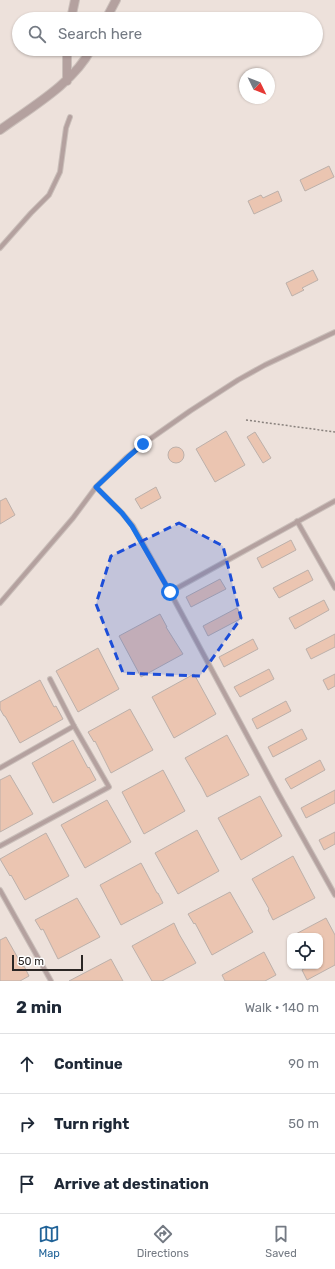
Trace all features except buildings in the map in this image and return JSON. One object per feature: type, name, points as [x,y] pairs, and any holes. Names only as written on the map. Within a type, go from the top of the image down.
[{"type":"street","points":[[72,12],[75,0]]},
{"type":"street","points":[[110,12],[116,0]]},
{"type":"street","points":[[67,56],[67,81]]},
{"type":"street","points":[[0,130],[67,81],[86,56]]},
{"type":"lane","points":[[0,248],[49,195],[60,172],[66,128],[70,117]]},
{"type":"lane","points":[[0,603],[73,518],[96,487],[128,457],[190,410],[238,380],[265,365],[335,332]]},
{"type":"lane","points":[[96,487],[122,513],[132,526],[170,592],[278,793],[335,895]]},
{"type":"lane","points":[[170,592],[335,500]]},
{"type":"lane","points":[[297,521],[335,588]]},
{"type":"lane","points":[[0,846],[109,787],[74,726],[50,679]]},
{"type":"lane","points":[[0,768],[74,726]]},
{"type":"lane","points":[[0,890],[51,981]]},
{"type":"path","points":[[246,420],[335,432]]},
{"type":"highlighted area","points":[[179,523],[223,546],[241,618],[200,676],[123,673],[96,604],[111,556]]},
{"type":"route","points":[[143,444],[96,487],[122,513],[132,526],[170,592]]}]
